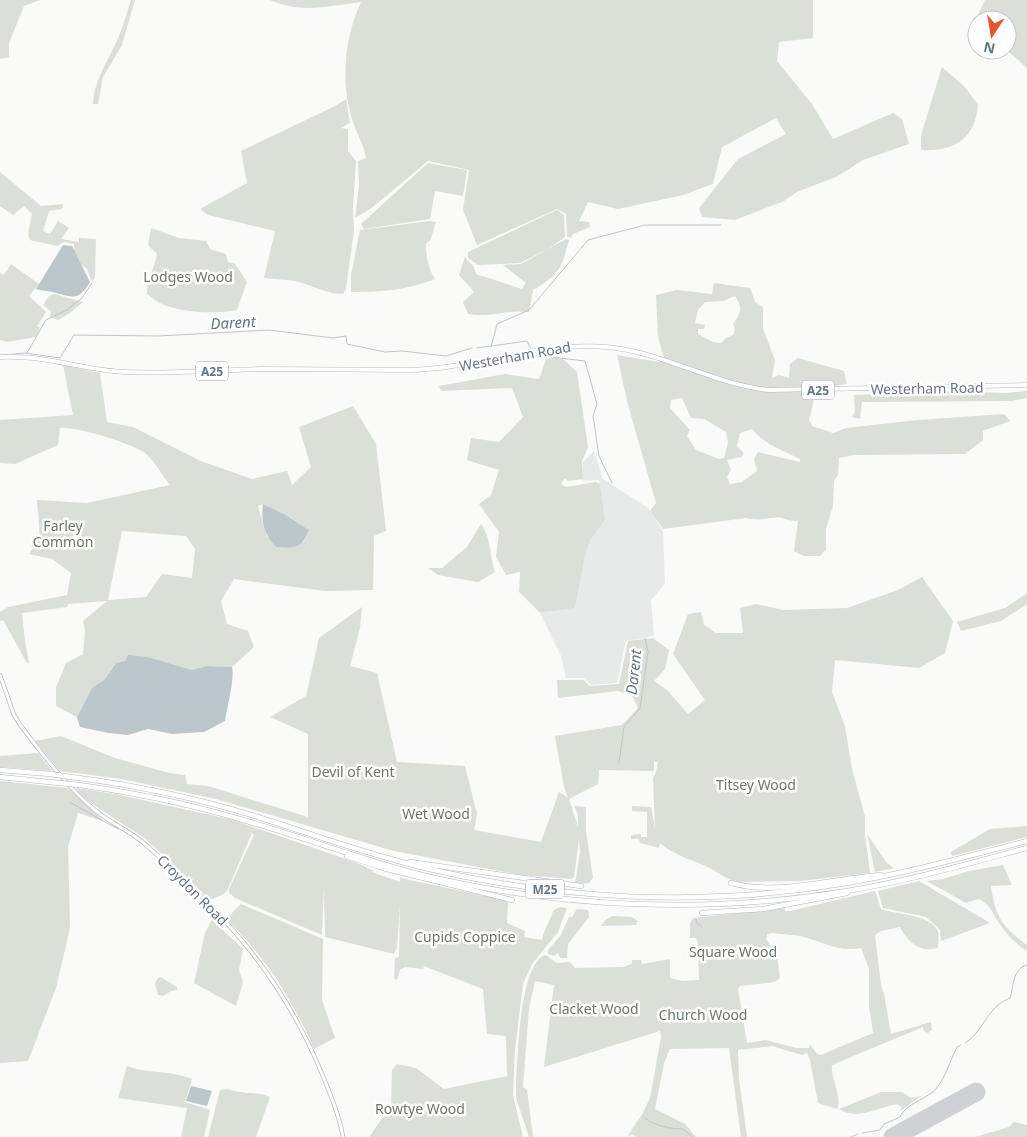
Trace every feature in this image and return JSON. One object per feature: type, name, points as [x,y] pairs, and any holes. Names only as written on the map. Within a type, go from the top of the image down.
[{"type":"highway","name":"M25","points":[[0,770],[71,776],[142,788],[208,803],[389,859],[457,875],[512,885],[645,897],[705,897],[778,892],[897,874],[1027,841]]},
{"type":"highway","name":"M25","points":[[0,777],[79,785],[144,795],[201,808],[407,871],[472,885],[595,902],[671,905],[735,903],[811,896],[923,876],[1027,848]]},
{"type":"highway","name":"M25","points":[[336,850],[352,858],[383,868],[512,900]]},
{"type":"highway","name":"M25","points":[[389,859],[582,886]]},
{"type":"highway","name":"M25","points":[[731,883],[752,886],[800,885],[897,874]]},
{"type":"highway","name":"M25","points":[[702,913],[763,909],[842,895],[868,887]]},
{"type":"main road","name":"Westerham Road","points":[[0,357],[27,357],[136,373],[266,369],[408,370],[450,367],[532,351],[575,346],[624,349],[662,358],[728,382],[774,390],[1027,385]]},
{"type":"main road","name":"Croydon Road","points":[[0,675],[14,715],[21,726],[79,795],[104,818],[134,834],[181,876],[255,954],[286,1000],[307,1038],[340,1122],[343,1137]]},
{"type":"shaded area","points":[[63,245],[72,246],[90,282],[83,292],[76,296],[36,289]]},
{"type":"shaded area","points":[[594,451],[603,479],[648,508],[663,531],[665,584],[651,600],[654,636],[626,641],[617,683],[591,685],[584,678],[566,678],[561,656],[540,613],[575,608],[590,540],[605,520],[599,480],[583,481],[583,462]]},
{"type":"shaded area","points":[[263,504],[284,514],[309,530],[304,541],[293,547],[276,547],[264,528],[262,517]]},
{"type":"shaded area","points":[[128,655],[148,657],[192,670],[206,666],[232,667],[232,685],[225,721],[204,732],[172,734],[148,729],[128,735],[80,727],[77,717],[92,688],[105,679],[116,663],[125,661]]},
{"type":"shaded area","points":[[191,1086],[212,1091],[207,1106],[186,1101]]},
{"type":"green space","points":[[0,0],[40,0],[24,6],[9,43],[9,57],[0,59]]},
{"type":"green space","points":[[131,0],[135,0],[122,45],[103,77],[98,104],[93,104],[97,82],[118,37]]},
{"type":"green space","points":[[270,0],[813,0],[813,38],[779,42],[777,61],[812,104],[833,139],[893,113],[902,119],[909,144],[863,160],[838,176],[797,192],[784,201],[735,220],[702,217],[699,208],[738,159],[786,134],[776,118],[722,147],[713,184],[683,195],[618,209],[588,202],[579,221],[589,222],[590,227],[573,234],[571,238],[567,236],[566,214],[557,209],[477,245],[463,210],[469,170],[428,161],[373,207],[355,218],[359,185],[358,161],[366,158],[349,107],[345,77],[351,31],[361,2],[304,8],[293,7]]},
{"type":"green space","points":[[985,0],[1027,0],[1027,68],[1017,59],[1017,10],[980,10]]},
{"type":"green space","points":[[942,67],[965,87],[978,105],[976,117],[967,135],[953,146],[943,149],[921,150],[921,135]]},
{"type":"green space","points":[[346,99],[350,123],[341,128],[348,129],[348,151],[356,161],[353,208],[354,230],[346,289],[343,294],[331,293],[296,281],[264,278],[275,231],[208,215],[200,209],[247,183],[241,151]]},
{"type":"green space","points":[[428,163],[467,170],[463,196],[435,191],[430,219],[364,229],[361,224]]},
{"type":"green space","points":[[0,172],[41,206],[63,204],[62,209],[49,211],[43,231],[50,234],[58,221],[69,228],[61,239],[79,242],[79,238],[96,239],[95,277],[92,282],[87,269],[74,258],[74,244],[64,242],[57,246],[30,240],[28,234],[32,214],[24,206],[13,215],[0,206]]},
{"type":"green space","points":[[557,210],[564,215],[565,237],[548,249],[520,263],[478,265],[468,258],[468,252]]},
{"type":"green space","points":[[429,221],[436,222],[430,241],[426,243],[429,267],[435,279],[394,290],[351,292],[351,275],[360,230]]},
{"type":"green space","name":"Lodges Wood","points":[[151,228],[179,238],[206,241],[210,249],[226,254],[228,262],[235,264],[247,282],[237,310],[212,312],[184,310],[164,305],[147,294],[148,283],[157,254],[148,245]]},
{"type":"green space","points":[[566,239],[569,240],[564,258],[558,270],[549,280],[533,290],[529,312],[468,314],[463,302],[474,292],[459,275],[465,257],[474,267],[476,274],[522,289],[526,283],[503,265],[521,264]]},
{"type":"green space","points":[[11,264],[39,284],[29,296],[46,312],[37,326],[40,328],[36,337],[7,342],[0,340],[0,273],[4,275]]},
{"type":"green space","points":[[714,283],[750,288],[755,302],[763,307],[763,329],[775,360],[772,378],[779,375],[789,378],[790,364],[798,358],[844,371],[847,384],[833,386],[834,394],[815,396],[809,420],[812,426],[833,433],[846,428],[918,420],[1004,414],[1010,421],[983,431],[983,440],[965,454],[854,455],[839,458],[838,475],[834,481],[833,506],[826,529],[826,549],[820,556],[803,556],[794,551],[798,521],[782,518],[746,518],[663,529],[650,511],[656,503],[627,401],[617,355],[659,362],[664,358],[658,337],[656,295],[677,290],[712,294]],"holes":[[[735,296],[740,310],[733,324],[735,329],[733,335],[721,343],[713,342],[698,334],[698,329],[704,329],[705,325],[695,323],[698,310],[705,302],[723,301]],[[682,398],[691,418],[704,419],[726,432],[728,442],[724,458],[719,459],[696,450],[687,436],[690,430],[670,408],[671,400]],[[752,429],[768,443],[800,459],[800,462],[758,452],[754,459],[757,471],[742,482],[730,484],[727,477],[731,470],[727,460],[742,457],[744,453],[737,446],[740,433]]]},
{"type":"green space","points":[[54,294],[83,302],[58,320],[50,317],[51,311],[43,305],[49,296]]},
{"type":"green space","points":[[547,357],[562,358],[577,372],[588,447],[582,461],[583,479],[568,481],[565,478],[561,484],[566,487],[596,482],[600,484],[605,520],[590,540],[575,608],[540,613],[519,592],[520,572],[506,575],[496,557],[499,532],[479,504],[491,495],[499,470],[467,460],[471,438],[499,442],[523,417],[512,388],[441,391],[439,386],[505,374],[539,379]]},
{"type":"green space","name":"Farley Common","points":[[63,365],[100,373],[107,422],[133,427],[201,461],[252,479],[287,471],[293,487],[293,484],[311,467],[299,427],[353,406],[376,444],[386,531],[374,536],[373,590],[325,591],[234,579],[221,601],[227,624],[248,631],[254,647],[232,667],[206,666],[192,670],[148,657],[116,663],[105,679],[92,688],[77,717],[56,706],[56,687],[66,663],[83,654],[85,631],[83,621],[107,601],[68,604],[67,607],[22,613],[29,662],[27,663],[3,620],[0,621],[0,612],[8,607],[67,595],[71,573],[52,559],[29,554],[40,538],[37,500],[87,503],[170,485],[146,454],[139,450],[104,436],[68,428],[60,428],[58,445],[15,464],[0,463],[0,420],[73,415]],"holes":[[[263,504],[284,514],[309,530],[304,542],[267,537],[258,506]],[[122,531],[186,536],[195,549],[192,578],[162,574],[146,597],[108,600]]]},
{"type":"green space","points":[[953,391],[1005,393],[1027,391],[1027,398],[1012,401],[862,402],[860,419],[852,417],[855,411],[854,395]]},
{"type":"green space","points":[[481,524],[489,541],[495,572],[478,582],[438,575],[428,568],[442,568],[467,547]]},
{"type":"green space","name":"Titsey Wood","points":[[922,577],[953,621],[945,653],[919,668],[835,660],[832,692],[845,726],[852,769],[865,817],[865,835],[870,873],[800,881],[739,882],[678,855],[660,843],[659,848],[640,843],[639,839],[631,839],[631,835],[641,834],[641,837],[647,837],[647,812],[632,811],[632,806],[651,807],[655,829],[653,778],[658,762],[654,762],[654,771],[599,770],[598,784],[569,799],[578,827],[578,814],[574,806],[586,807],[586,831],[593,878],[589,883],[575,884],[580,852],[579,839],[574,877],[571,879],[521,875],[394,851],[216,799],[122,779],[60,771],[35,741],[61,736],[115,758],[169,773],[185,775],[187,784],[208,786],[308,817],[308,734],[270,717],[306,696],[319,638],[362,607],[360,628],[350,666],[377,673],[397,762],[465,766],[477,814],[474,830],[541,842],[559,792],[568,798],[564,787],[555,736],[622,725],[638,708],[632,695],[618,691],[558,698],[557,680],[583,680],[590,686],[619,684],[628,641],[653,638],[669,650],[665,669],[654,681],[667,690],[688,714],[705,700],[673,654],[688,614],[701,612],[704,625],[716,633],[743,633],[740,608],[756,604],[783,610],[847,608],[898,590]]},
{"type":"green space","points":[[1027,593],[1027,604],[1001,621],[961,631],[957,622],[1005,608]]},
{"type":"green space","points":[[38,753],[52,771],[0,767],[0,756]]},
{"type":"green space","points":[[0,781],[68,788],[102,821],[78,813],[68,847],[70,928],[56,988],[28,1061],[0,1063]]},
{"type":"green space","name":"Rowtye Wood","points":[[77,788],[120,795],[233,820],[360,864],[374,871],[372,872],[400,882],[400,878],[505,900],[508,903],[507,923],[525,931],[524,937],[542,940],[553,911],[559,907],[567,908],[558,932],[532,964],[523,984],[515,1050],[513,1095],[523,1137],[369,1137],[391,1106],[392,1070],[397,1064],[416,1068],[444,1089],[507,1076],[506,1036],[487,1034],[483,989],[424,966],[423,969],[405,967],[400,970],[397,980],[394,978],[395,958],[399,957],[400,905],[397,947],[394,954],[325,937],[324,886],[322,935],[235,898],[229,893],[229,889],[254,835],[252,833],[227,891],[210,900],[146,839],[91,803],[78,792]]},
{"type":"green space","points":[[1027,826],[1027,837],[952,856],[951,852],[990,829]]},
{"type":"green space","points":[[867,834],[887,863],[894,868],[875,872]]},
{"type":"green space","points":[[1003,865],[1012,885],[991,886],[995,905],[1001,920],[1011,932],[1027,945],[1027,951],[1008,935],[983,901],[979,899],[966,903],[927,881]]},
{"type":"green space","points":[[919,881],[990,923],[941,941],[940,930],[926,917],[883,908],[878,891]]},
{"type":"green space","points":[[875,891],[881,909],[921,918],[934,926],[938,932],[938,948],[932,949],[921,948],[911,942],[900,927],[881,931],[875,935],[881,985],[891,1034],[931,1022],[932,1030],[928,1033],[924,1031],[923,1027],[832,1065],[838,1093],[837,1109],[818,1103],[807,1053],[802,1055],[772,1046],[738,1050],[739,1079],[747,1137],[741,1137],[729,1048],[670,1049],[664,1063],[655,1109],[685,1124],[696,1137],[636,1137],[632,1134],[627,1137],[643,1113],[650,1098],[661,1037],[660,1031],[544,1067],[554,985],[535,981],[529,1008],[523,1087],[527,1090],[533,1137],[529,1137],[516,1098],[516,1083],[519,1033],[525,992],[530,974],[537,961],[546,955],[557,963],[570,962],[575,968],[623,967],[632,964],[632,960],[641,960],[642,964],[670,959],[670,978],[682,981],[699,980],[698,943],[696,938],[690,938],[690,924],[693,918],[785,908],[785,911]],"holes":[[[767,934],[800,936],[838,948],[861,948],[869,969],[869,1006],[873,1033],[821,1055],[817,1054],[810,1044],[809,1048],[796,1048],[766,1040],[747,1043],[738,989],[740,986],[775,982],[780,978],[777,955],[766,939]]]},
{"type":"green space","points":[[241,904],[323,939],[322,1000],[335,1038],[314,1049],[297,1013],[277,979],[253,948],[226,919]]},
{"type":"green space","name":"Cupids Coppice","points":[[577,909],[588,910],[589,917],[568,944],[567,958],[560,958],[558,953],[554,956],[548,954],[548,950],[561,935],[569,917],[572,917]]},
{"type":"green space","points":[[613,916],[632,917],[639,922],[636,925],[601,926],[606,919]]},
{"type":"green space","points":[[212,920],[243,949],[239,970],[243,982],[236,1006],[194,983],[205,933]]},
{"type":"green space","points":[[161,977],[177,987],[177,990],[163,996],[158,995],[155,984],[157,979]]},
{"type":"green space","points":[[127,1066],[176,1074],[192,1079],[185,1102],[210,1110],[204,1137],[181,1137],[187,1108],[118,1098]]},
{"type":"green space","points":[[228,1089],[270,1097],[256,1137],[208,1137],[220,1090]]},
{"type":"green space","points":[[975,1089],[980,1091],[979,1096],[904,1137],[886,1137]]},
{"type":"green space","points":[[881,1092],[902,1092],[911,1098],[921,1096],[900,1111],[902,1107],[897,1104],[853,1114],[839,1109]]},
{"type":"green space","points":[[1014,1122],[1027,1125],[1027,1137],[975,1137],[1009,1127]]},
{"type":"waterway","points":[[491,347],[497,324],[529,310],[588,240],[645,225],[721,225]]},
{"type":"waterway","points":[[27,353],[46,320],[67,310],[82,298],[92,283]]},
{"type":"waterway","name":"Darent","points":[[4,355],[25,353],[60,358],[74,335],[158,336],[269,330],[333,338],[346,336],[347,344],[385,352],[402,351],[446,356],[472,348]]},
{"type":"waterway","name":"Darent","points":[[477,348],[527,341],[534,355],[585,361],[597,404],[593,416],[599,456],[612,483]]},
{"type":"waterway","name":"Darent","points":[[619,763],[624,727],[640,708],[648,652],[645,638]]},
{"type":"waterway","points":[[71,803],[118,829]]},
{"type":"waterway","points":[[696,919],[697,923],[702,927]]},
{"type":"waterway","points":[[965,1043],[971,1039],[990,1013],[1002,1002],[1010,998],[1016,974],[1022,967],[1027,965]]},
{"type":"waterway","points":[[862,1133],[880,1130],[884,1124],[900,1117],[909,1107],[935,1090],[943,1079],[957,1047],[961,1045]]},
{"type":"waterway","points":[[645,1118],[663,1126],[683,1129],[693,1137]]},
{"type":"waterway","points":[[851,1137],[858,1134]]},
{"type":"runway","points":[[893,1137],[976,1092]]},
{"type":"park label","name":"Devil of Kent","points":[[353,771]]},
{"type":"park label","name":"Wet Wood","points":[[436,813]]},
{"type":"park label","name":"Square Wood","points":[[733,951]]},
{"type":"park label","name":"Clacket Wood","points":[[594,1008]]},
{"type":"park label","name":"Church Wood","points":[[703,1014]]}]
